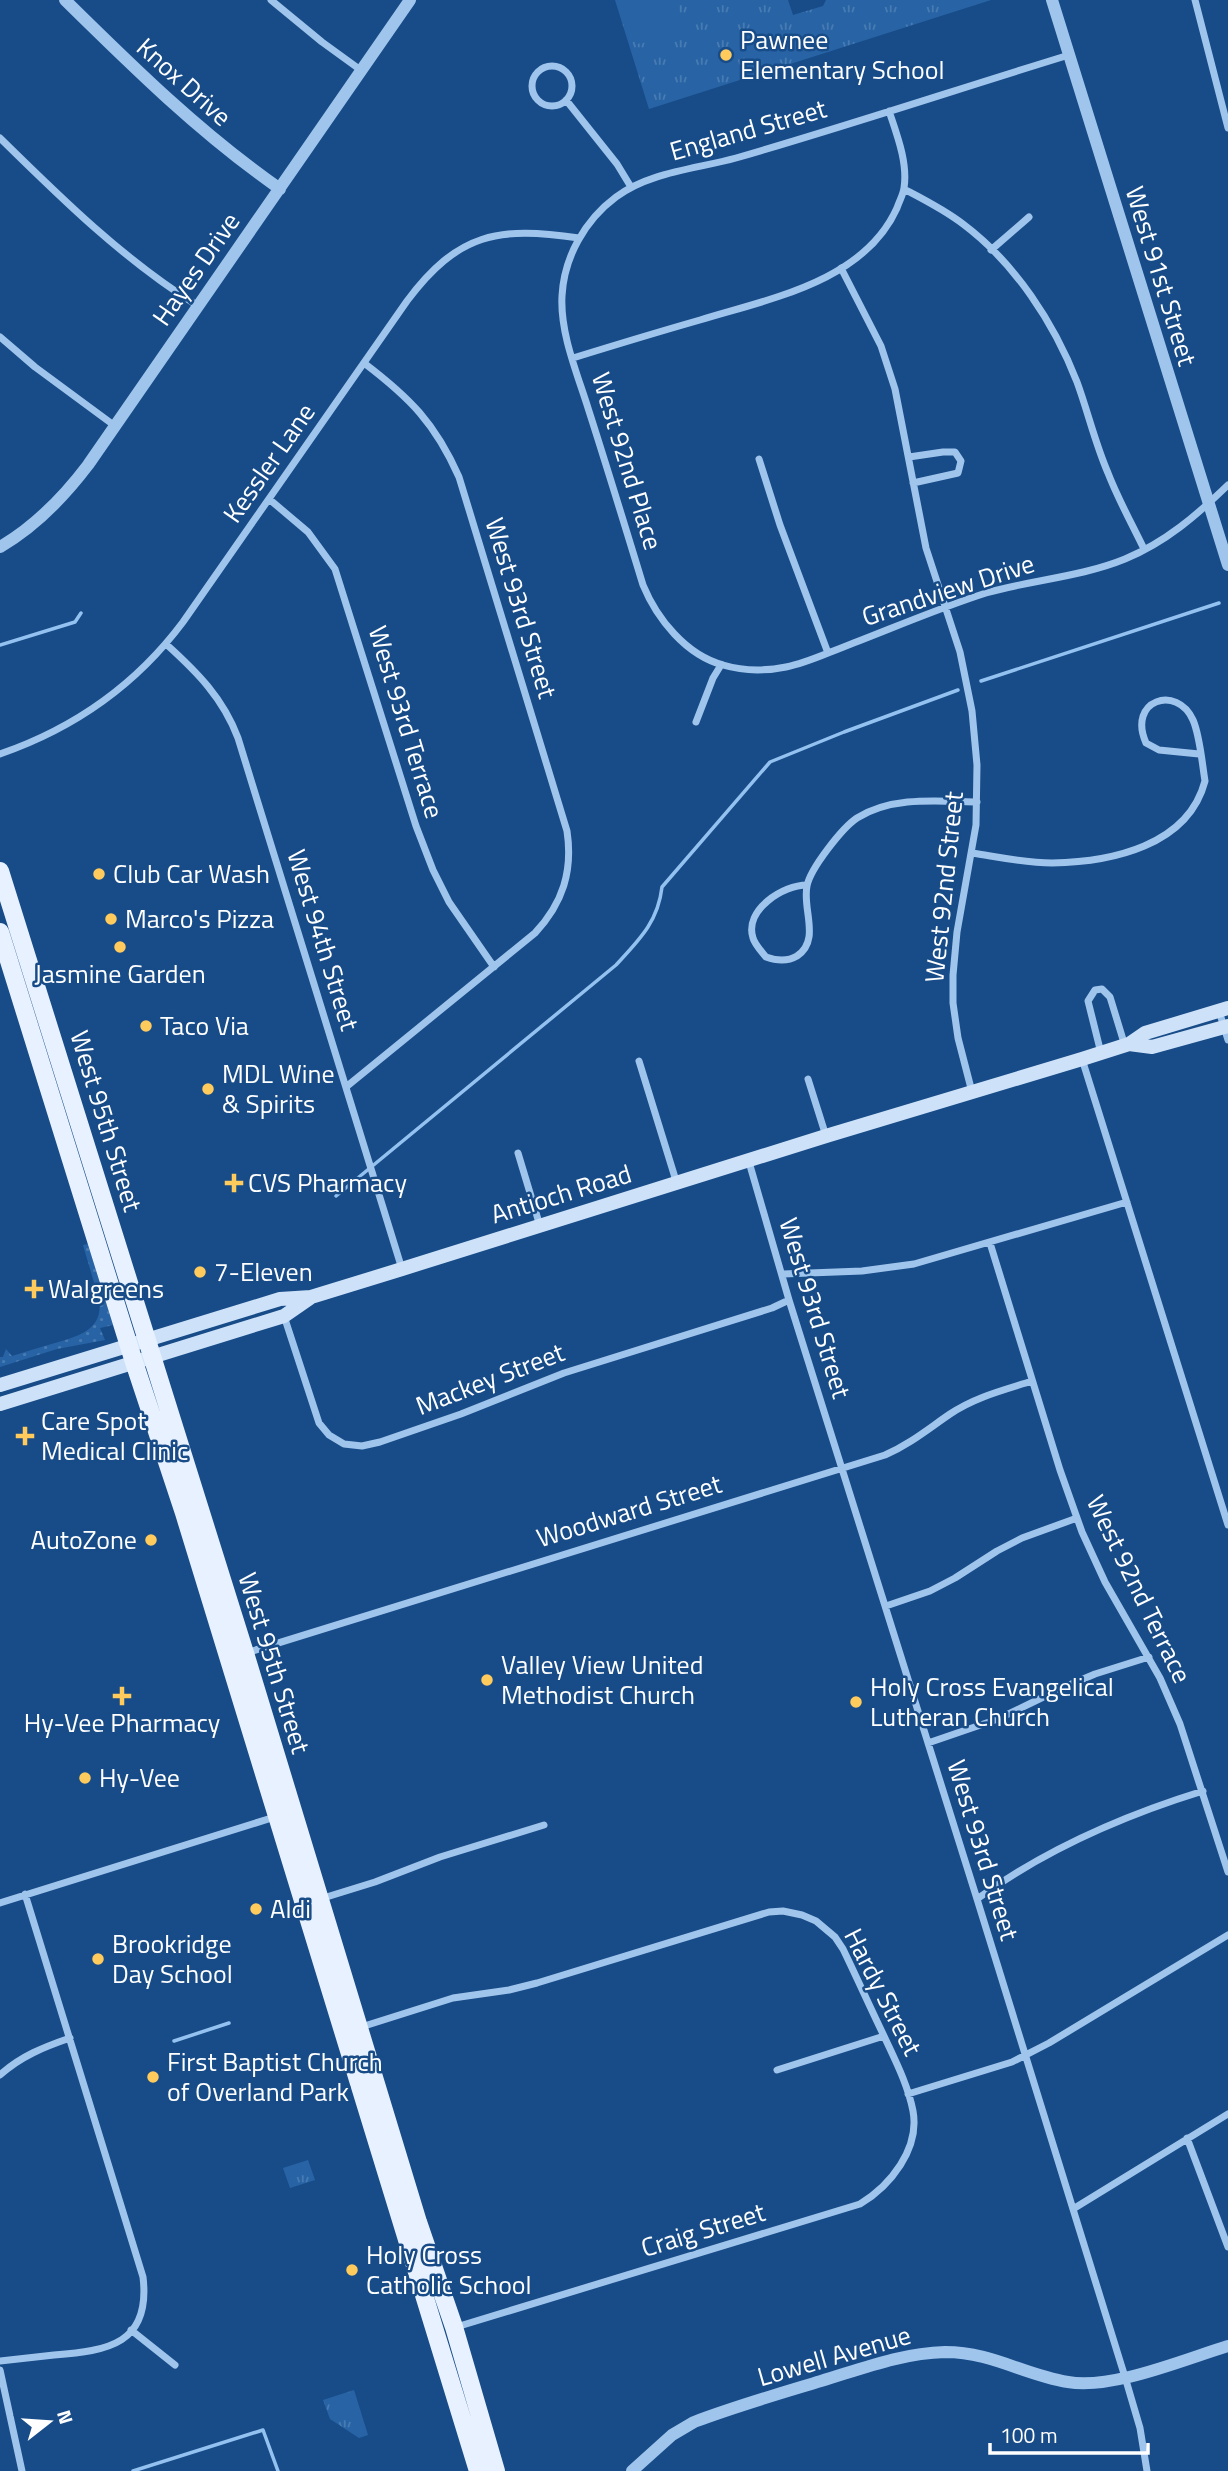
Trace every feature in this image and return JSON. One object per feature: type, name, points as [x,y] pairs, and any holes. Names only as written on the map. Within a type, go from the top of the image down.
[{"type":"main road","name":"West 95th Street","points":[[0,871],[245,1653],[284,1814]]},
{"type":"main road","name":"West 95th Street","points":[[0,932],[228,1660],[284,1814],[311,1902],[342,2033],[438,2343],[496,2471]]},
{"type":"main road","name":"Antioch Road","points":[[0,1404],[280,1299],[311,1297],[540,1227],[826,1136],[1127,1045],[1145,1033],[1224,1009]]},
{"type":"main road","name":"Antioch Road","points":[[1127,1045],[1152,1047],[1227,1031]]},
{"type":"main road","name":"Antioch Road","points":[[149,1348],[284,1316],[311,1297]]},
{"type":"main road","name":"Antioch Road","points":[[0,1385],[131,1354]]},
{"type":"main road","name":"West 95th Street","points":[[311,1902],[360,2027],[418,2222],[454,2327],[478,2471]]},
{"type":"street","name":"Knox Drive","points":[[65,0],[174,107],[210,138],[280,189]]},
{"type":"street","points":[[271,0],[362,71]]},
{"type":"street","name":"Hayes Drive","points":[[0,547],[53,507],[74,483],[410,0]]},
{"type":"street","name":"West 91st Street","points":[[1052,0],[1228,565]]},
{"type":"street","points":[[1195,0],[1228,128]]},
{"type":"street","name":"England Street","points":[[579,239],[596,214],[617,195],[631,187],[1069,55]]},
{"type":"street","points":[[552,66],[564,70],[571,81],[570,94],[566,100],[561,104],[549,106],[537,100],[533,82],[539,71],[552,66]]},
{"type":"street","points":[[566,100],[617,164],[631,187]]},
{"type":"street","points":[[573,358],[782,294],[821,279],[858,256],[883,232],[893,217],[904,189],[903,161],[890,111]]},
{"type":"street","points":[[0,138],[85,220],[161,282],[198,306]]},
{"type":"street","points":[[904,189],[944,210],[966,226],[1019,281],[1042,314],[1060,345],[1076,382],[1108,475],[1144,549]]},
{"type":"street","points":[[991,250],[1030,217]]},
{"type":"street","name":"Kessler Lane","points":[[0,754],[59,730],[88,713],[134,677],[166,644],[426,276],[456,251],[505,233],[540,232],[579,239]]},
{"type":"street","name":"West 92nd Place","points":[[579,239],[566,269],[562,294],[563,318],[573,358],[650,600],[675,634],[690,647],[721,665]]},
{"type":"street","name":"West 92nd Street","points":[[841,268],[864,309],[885,356],[895,389],[926,548],[960,652],[972,711],[977,765],[976,802],[972,853],[957,932],[953,975],[953,1003],[958,1038],[972,1093]]},
{"type":"street","points":[[0,337],[35,367],[115,426]]},
{"type":"street","name":"West 93rd Street","points":[[364,363],[412,402],[448,452],[459,477],[567,831],[570,859],[561,897],[554,911],[535,933],[494,967]]},
{"type":"street","points":[[909,457],[955,452],[961,461],[958,473],[913,483]]},
{"type":"street","points":[[759,459],[780,525],[828,653]]},
{"type":"street","name":"Grandview Drive","points":[[721,665],[756,670],[779,668],[828,653],[945,607],[1024,583],[1096,568],[1124,559],[1171,535],[1228,485]]},
{"type":"street","name":"West 93rd Terrace","points":[[269,499],[308,532],[335,569],[416,826],[433,870],[449,902],[494,967]]},
{"type":"street","name":"West 94th Street","points":[[166,644],[201,677],[232,720],[402,1269]]},
{"type":"street","points":[[696,722],[713,678],[721,665]]},
{"type":"street","points":[[972,853],[1050,863],[1080,861],[1112,856],[1153,842],[1181,824],[1196,805],[1205,780],[1192,718],[1181,705],[1172,700],[1160,701],[1147,707],[1141,716],[1140,731],[1146,743],[1160,750],[1199,754]]},
{"type":"street","points":[[807,886],[795,885],[759,908],[753,922],[752,938],[766,957],[783,960],[792,958],[807,946],[810,933],[807,886],[829,846],[843,829],[856,819],[873,810],[909,802],[976,802]]},
{"type":"street","points":[[346,1087],[494,967]]},
{"type":"street","points":[[1101,1053],[1088,1001],[1095,990],[1102,989],[1110,997],[1127,1045]]},
{"type":"street","points":[[1224,1009],[1227,1031]]},
{"type":"street","points":[[1083,1059],[1228,1525]]},
{"type":"street","points":[[639,1061],[677,1184]]},
{"type":"street","points":[[808,1079],[826,1136]]},
{"type":"street","points":[[518,1153],[540,1227]]},
{"type":"street","name":"West 93rd Street","points":[[749,1161],[789,1300],[1125,2376],[1140,2428],[1147,2471]]},
{"type":"street","points":[[783,1274],[887,1268],[937,1259],[1127,1202]]},
{"type":"street","name":"West 92nd Terrace","points":[[990,1243],[1077,1518],[1105,1582],[1149,1657],[1180,1724],[1228,1872]]},
{"type":"street","name":"Mackey Street","points":[[284,1316],[319,1423],[329,1435],[344,1444],[362,1446],[461,1414],[564,1373],[772,1308],[789,1300]]},
{"type":"street","name":"Woodward Street","points":[[228,1660],[843,1468],[917,1440],[951,1413],[976,1399],[1032,1381]]},
{"type":"street","points":[[886,1606],[930,1591],[1022,1538],[1077,1518]]},
{"type":"street","points":[[928,1743],[998,1720],[1095,1674],[1149,1657]]},
{"type":"street","points":[[977,1899],[1071,1842],[1137,1813],[1203,1791]]},
{"type":"street","points":[[0,1903],[284,1814]]},
{"type":"street","points":[[311,1902],[375,1882],[440,1857],[544,1825]]},
{"type":"street","points":[[0,2361],[102,2350],[115,2345],[139,2321],[146,2295],[143,2277],[25,1894]]},
{"type":"street","name":"Hardy Street","points":[[342,2033],[431,2003],[537,1983],[769,1912],[783,1911],[816,1921],[835,1937],[900,2069],[908,2094],[1025,2056],[1228,1935]]},
{"type":"street","points":[[777,2070],[884,2036]]},
{"type":"street","points":[[0,2075],[36,2050],[69,2038]]},
{"type":"street","name":"Craig Street","points":[[438,2343],[454,2327],[860,2204],[884,2186],[905,2157],[911,2139],[913,2113],[908,2094]]},
{"type":"street","points":[[1073,2209],[1228,2114]]},
{"type":"street","points":[[1187,2138],[1228,2247]]},
{"type":"street","points":[[131,2330],[175,2365]]},
{"type":"street","name":"Lowell Avenue","points":[[632,2471],[672,2435],[694,2422],[884,2362],[920,2354],[946,2352],[990,2357],[1049,2378],[1094,2383],[1228,2346]]},
{"type":"street","points":[[0,2370],[22,2471]]},
{"type":"green space","name":"Pawnee Elementary School","points":[[615,0],[788,0],[793,15],[823,6],[826,0],[991,0],[649,109]]},
{"type":"green space","points":[[622,0],[677,0],[679,22],[660,38],[636,44]]},
{"type":"green space","points":[[88,1244],[101,1287],[96,1289],[83,1245]]},
{"type":"green space","points":[[102,1290],[113,1325],[100,1328],[105,1340],[57,1349],[0,1367],[0,1357],[3,1357],[6,1349],[12,1356],[75,1337],[91,1328],[99,1313],[97,1291]]},
{"type":"green space","points":[[308,2160],[315,2180],[290,2188],[283,2168]]},
{"type":"green space","points":[[354,2390],[368,2435],[359,2438],[330,2419],[323,2400]]},
{"type":"waterway","points":[[981,681],[1219,603]]},
{"type":"waterway","points":[[0,645],[75,622],[81,613]]},
{"type":"waterway","points":[[336,1196],[616,965],[640,939],[652,920],[662,887],[770,762],[958,690]]},
{"type":"waterway","points":[[174,2041],[229,2023]]},
{"type":"waterway","points":[[133,2471],[263,2430],[278,2471]]},
{"type":"place","name":"Pawnee Elementary School","points":[[726,55]]},
{"type":"place","name":"Club Car Wash","points":[[99,874]]},
{"type":"place","name":"Marco's Pizza","points":[[111,919]]},
{"type":"place","name":"Jasmine Garden","points":[[120,947]]},
{"type":"place","name":"Taco Via","points":[[146,1026]]},
{"type":"place","name":"MDL Wine & Spirits","points":[[208,1089]]},
{"type":"place","name":"CVS Pharmacy","points":[[234,1183]]},
{"type":"place","name":"7-Eleven","points":[[200,1272]]},
{"type":"place","name":"Walgreens","points":[[34,1289]]},
{"type":"place","name":"Care Spot Medical Clinic","points":[[25,1436]]},
{"type":"place","name":"AutoZone","points":[[151,1540]]},
{"type":"place","name":"Valley View United Methodist Church","points":[[487,1680]]},
{"type":"place","name":"Hy-Vee Pharmacy","points":[[122,1696]]},
{"type":"place","name":"Holy Cross Evangelical Lutheran Church","points":[[856,1702]]},
{"type":"place","name":"Hy-Vee","points":[[85,1778]]},
{"type":"place","name":"Aldi","points":[[256,1909]]},
{"type":"place","name":"Brookridge Day School","points":[[98,1959]]},
{"type":"place","name":"First Baptist Church of Overland Park","points":[[153,2077]]},
{"type":"place","name":"Holy Cross Catholic School","points":[[352,2270]]}]
